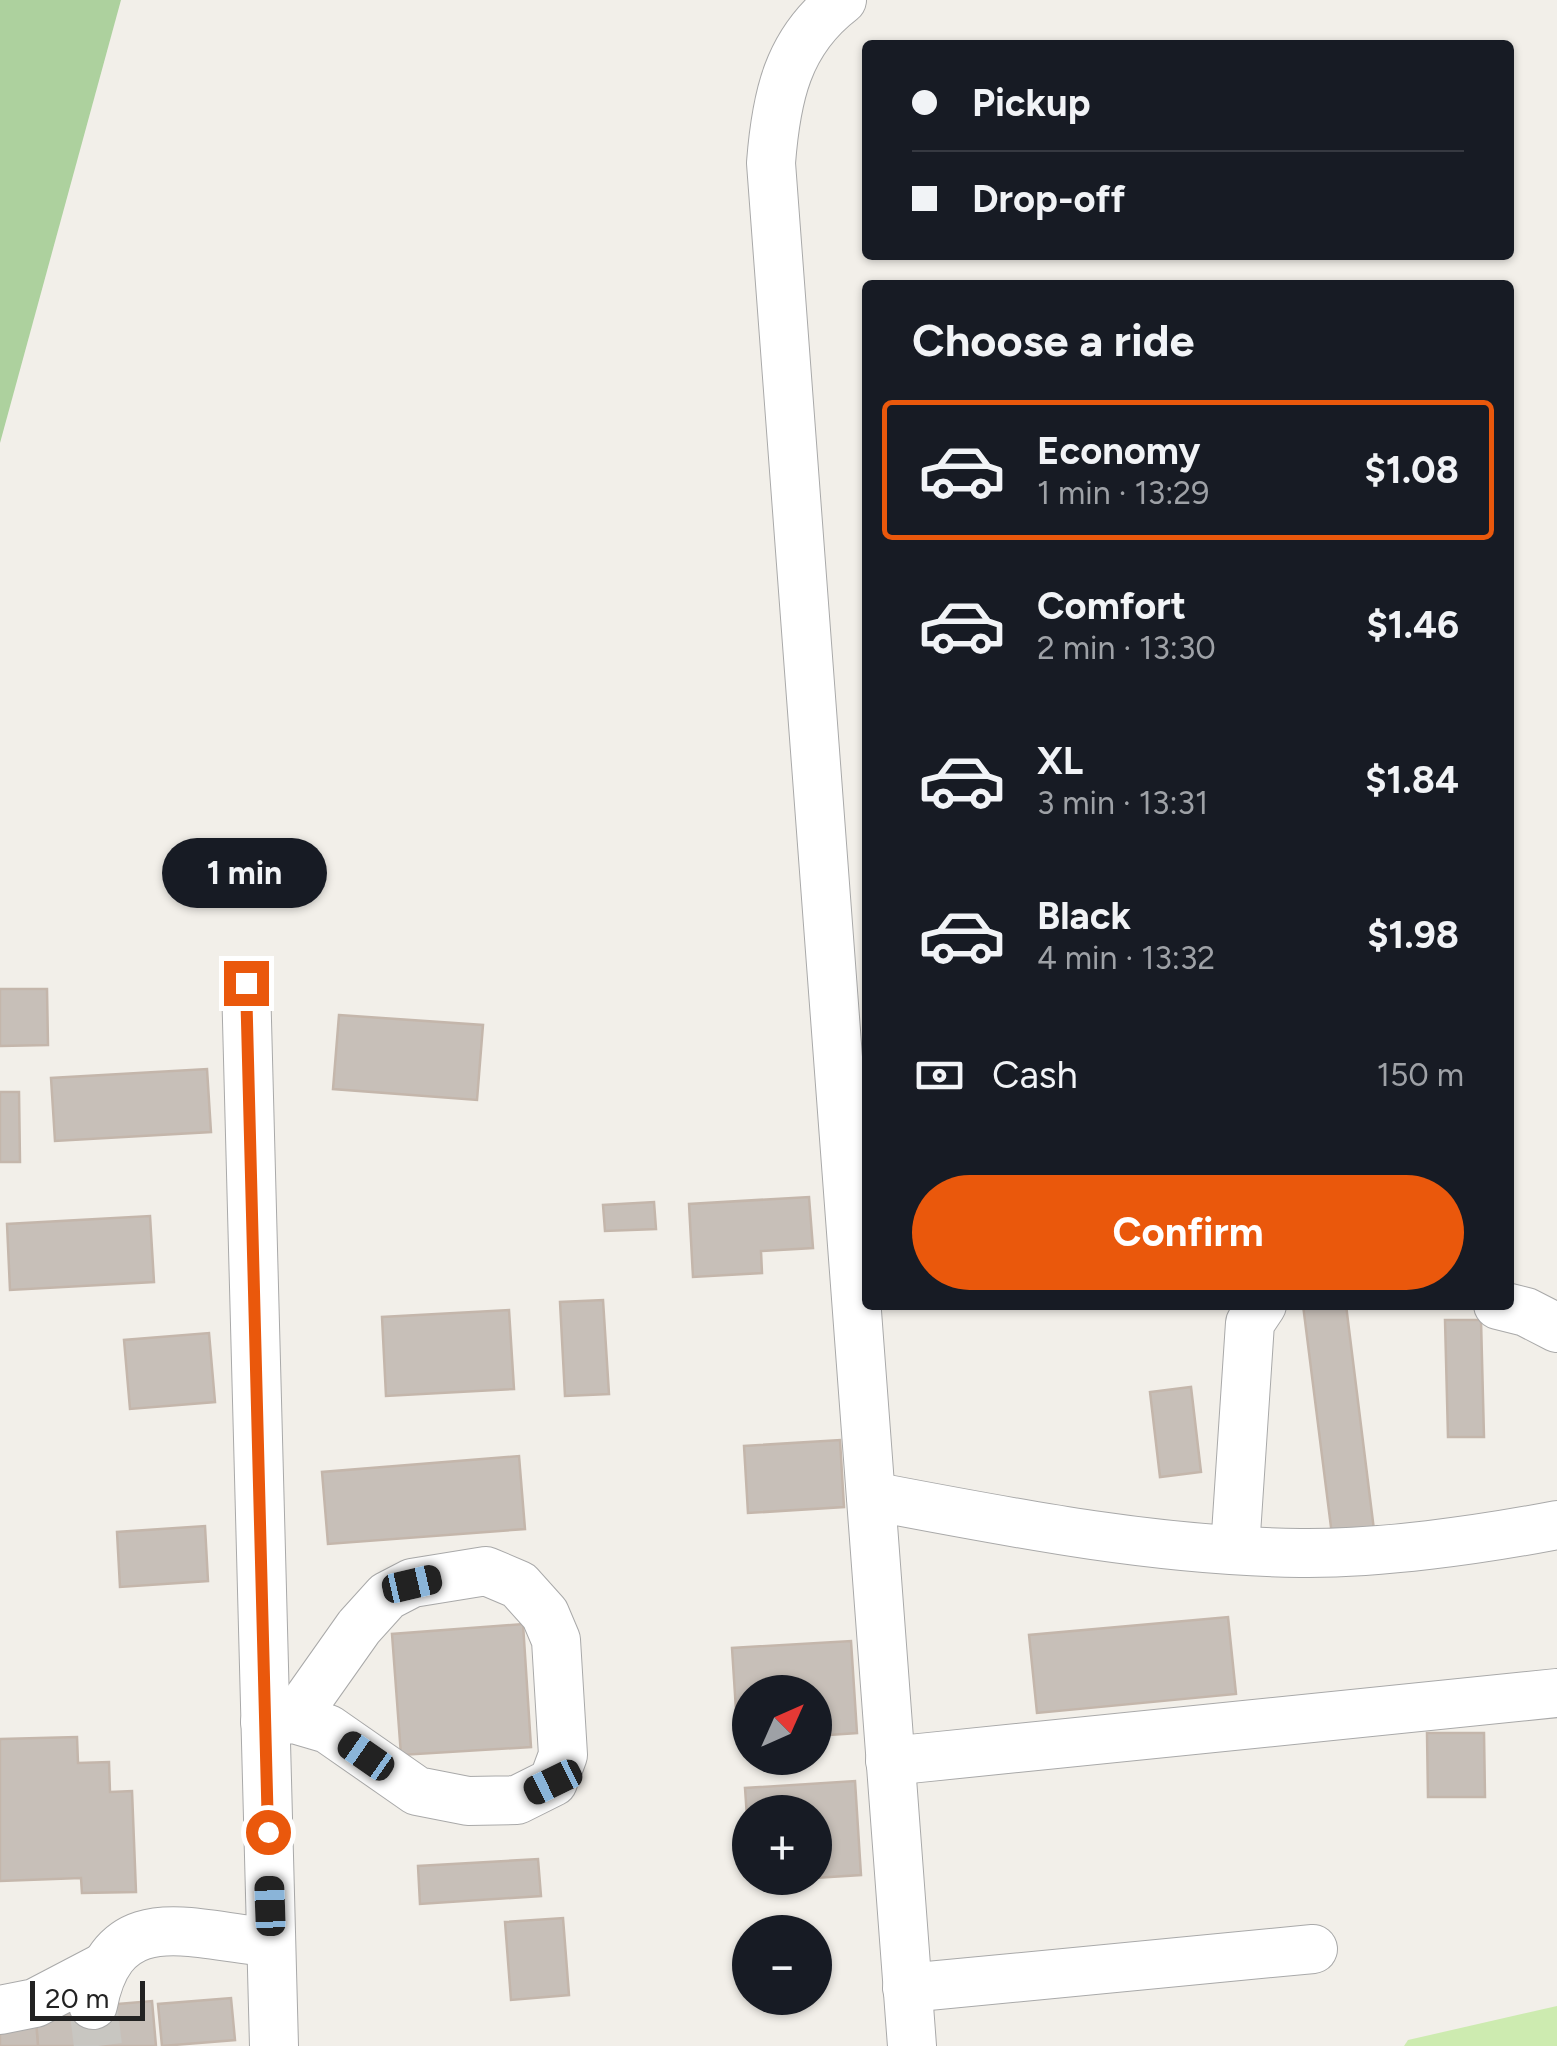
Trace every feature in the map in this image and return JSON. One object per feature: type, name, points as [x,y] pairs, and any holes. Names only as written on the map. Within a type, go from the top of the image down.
[{"type":"lane","points":[[842,0],[794,53],[776,102],[771,162],[912,2046]]},
{"type":"lane","points":[[246,983],[280,1720],[271,1942],[274,2046]]},
{"type":"lane","points":[[1514,1309],[1557,1328]]},
{"type":"lane","points":[[1235,1549],[1250,1323],[1259,1310]]},
{"type":"lane","points":[[871,1496],[1152,1544],[1303,1553],[1498,1536],[1557,1524]]},
{"type":"lane","points":[[486,1572],[519,1585],[545,1614],[556,1640],[563,1755],[553,1782],[516,1800],[468,1800],[416,1791],[328,1729],[280,1720],[387,1596],[412,1584],[486,1572]]},
{"type":"lane","points":[[890,1761],[1557,1694]]},
{"type":"lane","points":[[0,2010],[91,1988],[122,1943],[158,1930],[271,1942]]},
{"type":"lane","points":[[907,1988],[1313,1949]]},
{"type":"green space","points":[[0,0],[121,0],[0,443]]},
{"type":"green space","points":[[1557,2006],[1557,2046],[1404,2046],[1408,2040]]},
{"type":"building","points":[[0,989],[47,989],[48,1045],[0,1046]]},
{"type":"building","points":[[339,1015],[483,1025],[477,1100],[333,1089]]},
{"type":"building","points":[[207,1069],[211,1132],[55,1141],[51,1078]]},
{"type":"building","points":[[0,1092],[19,1092],[20,1162],[0,1162]]},
{"type":"building","points":[[809,1197],[813,1248],[761,1251],[762,1273],[693,1277],[689,1204]]},
{"type":"building","points":[[654,1202],[656,1229],[605,1231],[603,1205]]},
{"type":"building","points":[[150,1216],[154,1282],[10,1290],[7,1224]]},
{"type":"building","points":[[603,1300],[609,1394],[565,1396],[560,1302]]},
{"type":"building","points":[[509,1310],[514,1389],[386,1396],[382,1317]]},
{"type":"building","points":[[1304,1310],[1347,1310],[1374,1530],[1332,1535]]},
{"type":"building","points":[[1445,1320],[1481,1320],[1484,1437],[1448,1437]]},
{"type":"building","points":[[209,1333],[215,1402],[130,1409],[124,1340]]},
{"type":"building","points":[[1191,1387],[1201,1472],[1160,1477],[1150,1392]]},
{"type":"building","points":[[840,1440],[844,1507],[748,1513],[744,1446]]},
{"type":"building","points":[[519,1456],[525,1529],[328,1544],[322,1472]]},
{"type":"building","points":[[205,1526],[208,1581],[120,1587],[117,1532]]},
{"type":"building","points":[[1228,1617],[1236,1694],[1037,1713],[1029,1635]]},
{"type":"building","points":[[523,1624],[531,1747],[401,1755],[392,1634]]},
{"type":"building","points":[[851,1641],[857,1733],[832,1735],[832,1675],[734,1675],[732,1648]]},
{"type":"building","points":[[1427,1733],[1484,1733],[1485,1797],[1428,1797]]},
{"type":"building","points":[[77,1737],[78,1763],[109,1762],[110,1792],[132,1791],[136,1892],[82,1893],[81,1878],[0,1881],[0,1739]]},
{"type":"building","points":[[855,1781],[861,1875],[832,1877],[832,1795],[745,1795],[745,1788]]},
{"type":"building","points":[[538,1859],[541,1896],[420,1904],[418,1866]]},
{"type":"building","points":[[563,1918],[569,1995],[511,2000],[505,1922]]},
{"type":"building","points":[[231,1998],[235,2040],[162,2046],[158,2004]]},
{"type":"building","points":[[152,2001],[156,2046],[38,2046],[35,2011]]},
{"type":"building","points":[[36,2020],[38,2046],[0,2046],[0,2023]]},
{"type":"tunnel","points":[[93,2005],[98,2046]]},
{"type":"route","points":[[246,983],[268,1832]]}]
